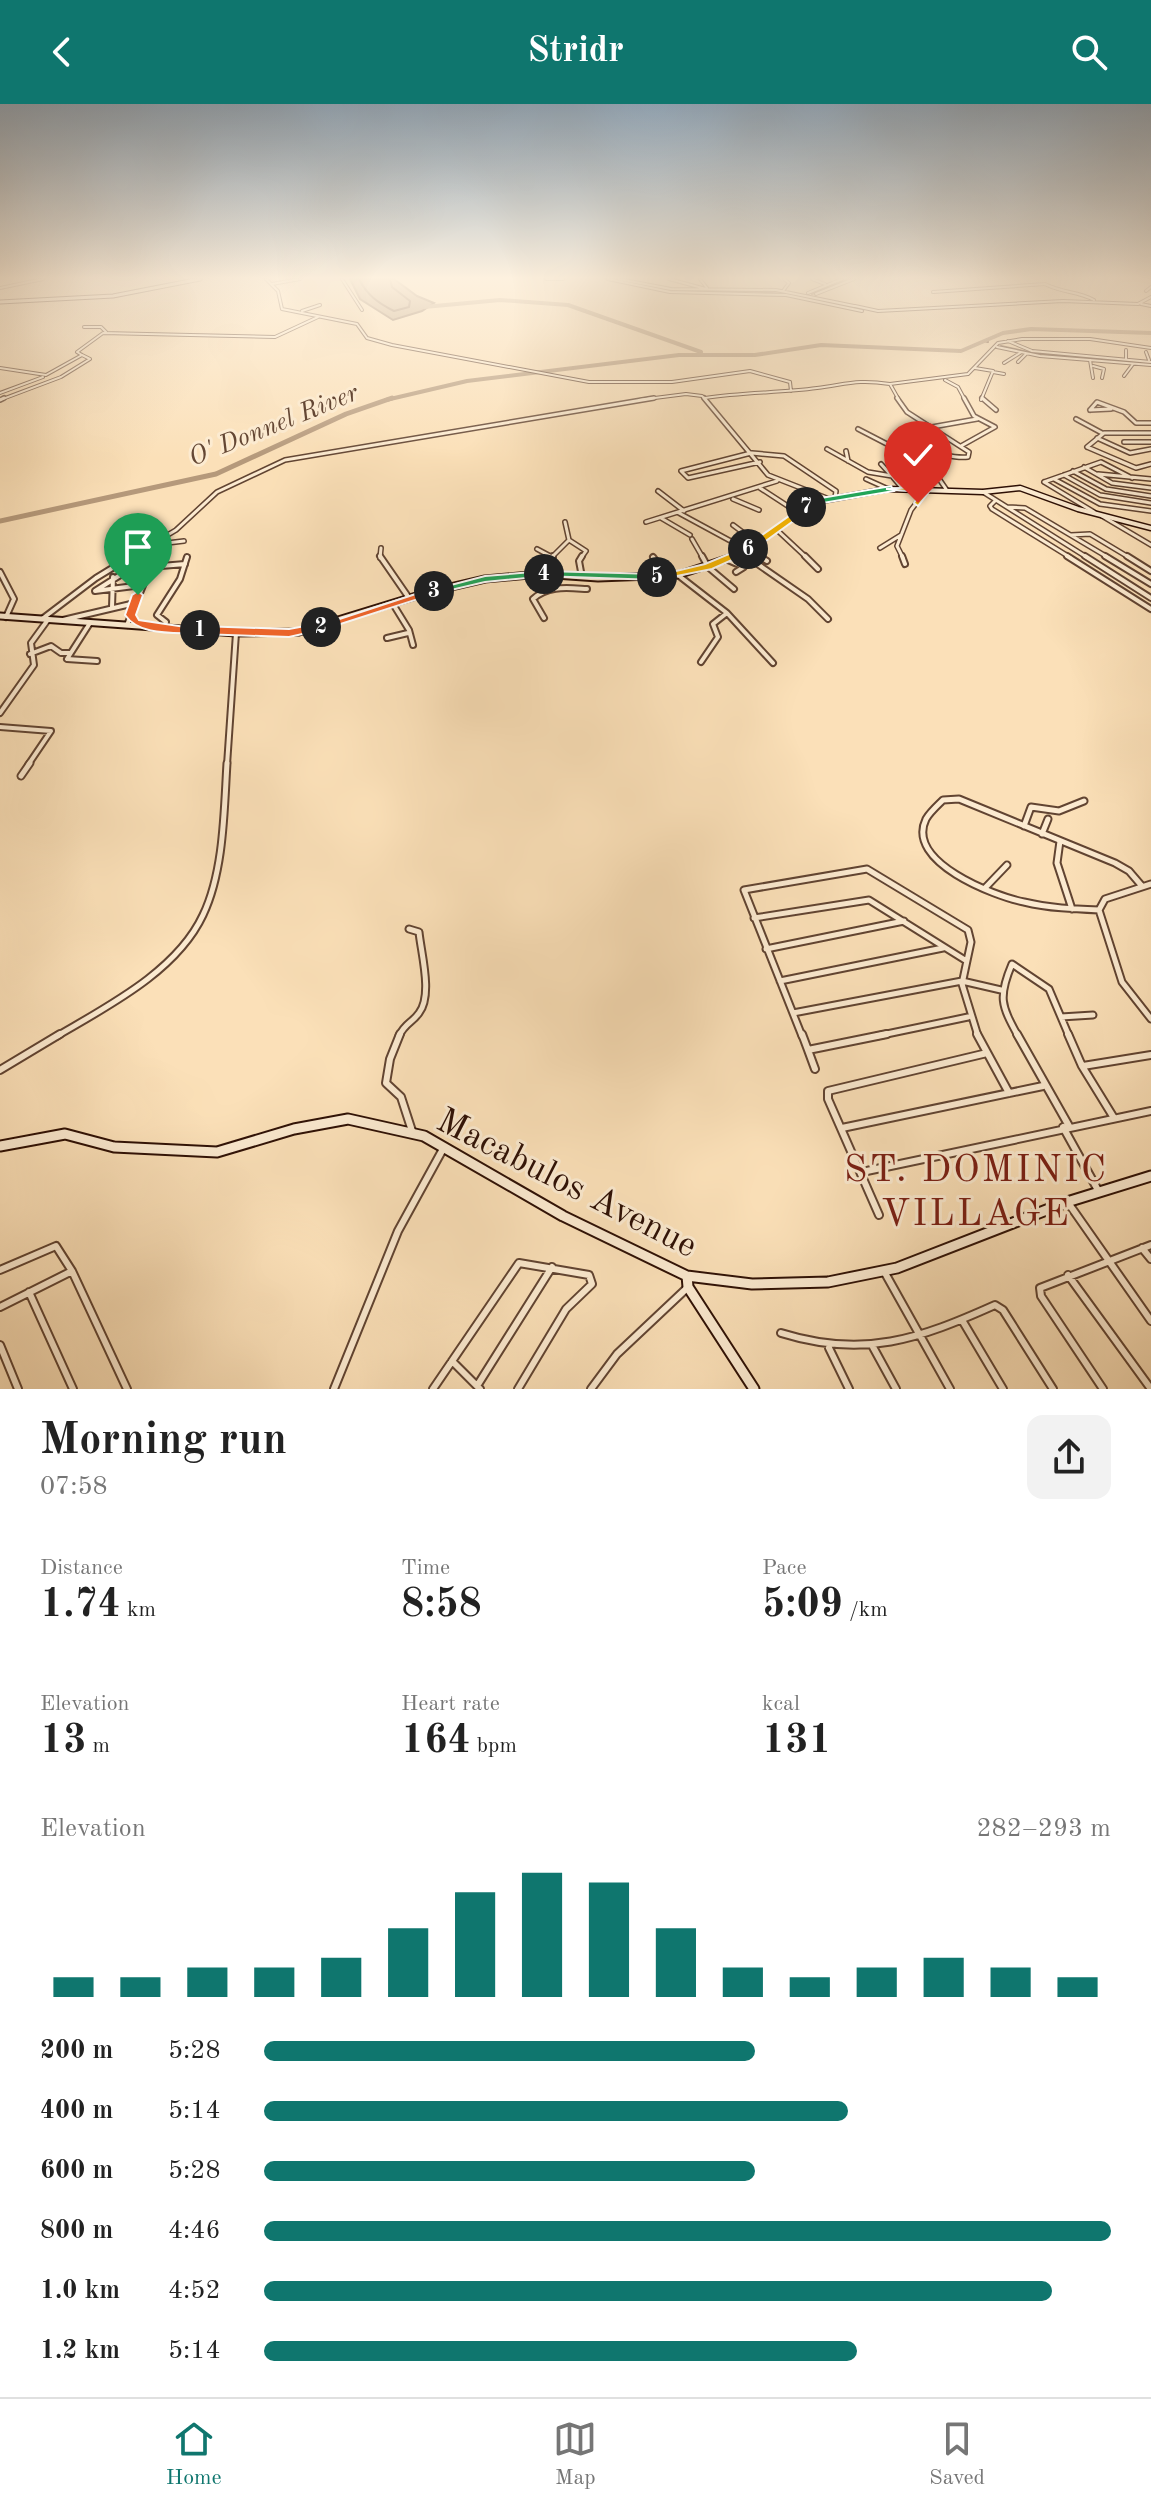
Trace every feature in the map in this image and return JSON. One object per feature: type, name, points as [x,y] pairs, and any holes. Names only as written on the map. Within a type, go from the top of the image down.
[{"type":"street","points":[[0,400],[61,377],[90,359],[77,352],[93,339]]},
{"type":"street","points":[[371,339],[589,382],[672,382],[759,371],[790,382],[791,391]]},
{"type":"street","points":[[0,713],[34,665],[30,654],[33,638],[45,620],[96,578],[160,542],[226,487],[298,456],[631,401],[691,394],[705,398],[746,391],[791,391],[860,379],[890,384],[943,379],[968,374],[998,343],[1054,339]]},
{"type":"street","points":[[1083,339],[1151,348]]},
{"type":"street","points":[[1007,341],[1028,350],[1150,362]]},
{"type":"street","points":[[997,347],[1026,354],[1133,364],[1150,362]]},
{"type":"street","points":[[1126,350],[1126,359]]},
{"type":"street","points":[[1146,352],[1150,362]]},
{"type":"street","points":[[1004,363],[1020,353]]},
{"type":"street","points":[[1018,362],[1026,354]]},
{"type":"street","points":[[0,393],[46,375],[82,355]]},
{"type":"street","points":[[1143,356],[1150,362]]},
{"type":"street","points":[[1090,360],[1093,378]]},
{"type":"street","points":[[1124,376],[1133,364]]},
{"type":"street","points":[[1093,366],[1104,368],[1102,378]]},
{"type":"street","points":[[0,368],[46,375]]},
{"type":"street","points":[[975,368],[1004,374]]},
{"type":"street","points":[[993,371],[981,401],[996,410]]},
{"type":"street","points":[[943,379],[958,387],[978,419],[994,429],[961,447]]},
{"type":"street","points":[[890,384],[889,387],[907,412],[969,452],[968,457],[956,460],[930,451],[912,457]]},
{"type":"street","points":[[705,398],[768,475],[777,481],[832,498]]},
{"type":"street","points":[[1114,409],[1089,410],[1096,402],[1114,409],[1136,423],[1151,423]]},
{"type":"street","points":[[932,427],[978,419]]},
{"type":"street","points":[[1076,419],[1104,433],[1151,433]]},
{"type":"street","points":[[858,429],[912,457],[946,489]]},
{"type":"street","points":[[1104,433],[1087,447],[1136,468],[1151,464]]},
{"type":"street","points":[[1144,433],[1151,445]]},
{"type":"street","points":[[1097,438],[1130,453],[1151,445]]},
{"type":"street","points":[[1124,442],[1151,445]]},
{"type":"street","points":[[827,449],[868,472],[892,476]]},
{"type":"street","points":[[760,462],[688,478],[681,471],[772,450],[831,487],[836,491],[832,498]]},
{"type":"street","points":[[846,451],[848,461]]},
{"type":"street","points":[[1132,478],[1101,462],[1044,482],[1151,545]]},
{"type":"street","points":[[881,464],[903,489]]},
{"type":"street","points":[[1084,467],[1112,483],[1151,488]]},
{"type":"street","points":[[1073,471],[1106,489],[1151,496]]},
{"type":"street","points":[[1094,473],[1151,479]]},
{"type":"street","points":[[1064,475],[1100,495],[1151,503]]},
{"type":"street","points":[[866,479],[888,489]]},
{"type":"street","points":[[1054,479],[1100,504],[1151,511]]},
{"type":"street","points":[[646,522],[731,498],[777,481]]},
{"type":"street","points":[[905,564],[897,546],[911,510],[930,489],[941,483]]},
{"type":"street","points":[[760,488],[797,512]]},
{"type":"street","points":[[0,572],[15,596],[3,616],[236,633],[299,632],[409,598],[485,579],[552,575],[678,575],[742,554],[797,512],[832,498],[888,489],[1030,490],[1151,528]]},
{"type":"street","points":[[658,491],[684,511]]},
{"type":"street","points":[[983,492],[1151,598]]},
{"type":"street","points":[[731,498],[759,510]]},
{"type":"street","points":[[995,501],[990,506],[992,509],[1151,609]]},
{"type":"street","points":[[1006,507],[1021,506],[1151,584]]},
{"type":"street","points":[[679,513],[767,561]]},
{"type":"street","points":[[661,518],[691,537],[708,567],[734,589]]},
{"type":"street","points":[[565,522],[569,540],[585,550],[579,561],[577,588]]},
{"type":"street","points":[[733,525],[757,543]]},
{"type":"street","points":[[777,530],[818,569]]},
{"type":"street","points":[[1068,534],[1090,534],[1151,571]]},
{"type":"street","points":[[880,548],[901,535]]},
{"type":"street","points":[[552,575],[549,563],[569,540]]},
{"type":"street","points":[[160,542],[184,541]]},
{"type":"street","points":[[127,625],[160,542]]},
{"type":"street","points":[[381,548],[380,560],[409,598]]},
{"type":"street","points":[[537,549],[552,557]]},
{"type":"street","points":[[742,554],[808,599],[828,619]]},
{"type":"street","points":[[164,627],[166,622],[157,615],[180,579],[187,557]]},
{"type":"street","points":[[653,557],[668,576]]},
{"type":"street","points":[[728,560],[744,567],[736,572]]},
{"type":"street","points":[[161,566],[185,564]]},
{"type":"street","points":[[142,585],[95,591],[113,577],[130,570],[149,568]]},
{"type":"street","points":[[1121,578],[1133,573]]},
{"type":"street","points":[[1103,579],[1114,574]]},
{"type":"street","points":[[678,575],[727,613],[773,663]]},
{"type":"street","points":[[112,607],[113,577]]},
{"type":"street","points":[[544,618],[533,599],[535,595],[546,590],[587,589]]},
{"type":"street","points":[[62,621],[135,603]]},
{"type":"street","points":[[393,604],[413,645]]},
{"type":"street","points":[[97,661],[67,660],[93,623],[98,610]]},
{"type":"street","points":[[701,662],[718,637],[713,624],[727,613]]},
{"type":"street","points":[[131,615],[142,626]]},
{"type":"street","points":[[0,1070],[153,970],[184,944],[199,924],[208,903],[217,855],[236,633]]},
{"type":"street","points":[[387,638],[409,633]]},
{"type":"street","points":[[30,654],[51,646],[61,653],[70,653]]},
{"type":"street","points":[[0,727],[51,731],[21,776]]},
{"type":"street","points":[[1099,910],[1016,900],[948,869],[928,851],[923,836],[933,810],[943,800],[954,798],[1129,871],[1141,885]]},
{"type":"street","points":[[1024,826],[1031,807],[1059,811],[1084,801]]},
{"type":"street","points":[[1042,834],[1048,819]]},
{"type":"street","points":[[1060,841],[1057,863],[1072,909]]},
{"type":"street","points":[[985,888],[1007,865]]},
{"type":"street","points":[[815,1069],[743,893],[746,887],[867,869],[968,930],[972,939],[962,981],[968,1017],[1009,1093]]},
{"type":"street","points":[[1150,1017],[1127,994],[1114,971],[1099,910],[1105,899],[1151,884]]},
{"type":"street","points":[[754,918],[861,899],[877,903],[965,960]]},
{"type":"street","points":[[766,949],[904,921]]},
{"type":"street","points":[[409,929],[419,932],[425,1001],[418,1015],[405,1022],[390,1059],[386,1083],[401,1097],[413,1134]]},
{"type":"street","points":[[780,981],[944,948]]},
{"type":"street","points":[[1099,1192],[1010,1024],[1001,1001],[1001,990],[1010,965],[1017,965],[1049,989],[1082,1066],[1114,1118]]},
{"type":"street","points":[[793,1013],[962,981],[1001,990]]},
{"type":"street","points":[[1061,1017],[1093,1015]]},
{"type":"street","points":[[808,1050],[968,1017]]},
{"type":"street","points":[[879,1215],[828,1099],[828,1091],[987,1053]]},
{"type":"street","points":[[1082,1066],[1151,1055]]},
{"type":"street","points":[[842,1128],[1045,1086]]},
{"type":"street","points":[[862,1172],[1151,1111]]},
{"type":"street","name":"Macabulos Avenue","points":[[0,1146],[65,1134],[114,1147],[217,1152],[294,1129],[348,1119],[413,1134],[444,1146],[563,1216],[687,1282],[752,1284],[828,1282],[884,1272],[963,1246],[1067,1202],[1151,1176]]},
{"type":"street","points":[[334,1389],[398,1231],[444,1146]]},
{"type":"street","points":[[1067,1202],[1151,1321]]},
{"type":"street","points":[[0,1270],[55,1245],[72,1271],[127,1389]]},
{"type":"street","points":[[1103,1389],[1040,1295],[1040,1287],[1151,1245]]},
{"type":"street","points":[[1142,1248],[1151,1259]]},
{"type":"street","points":[[433,1389],[519,1263],[589,1275],[592,1280],[589,1288],[566,1309],[518,1389]]},
{"type":"street","points":[[452,1361],[478,1388],[552,1267]]},
{"type":"street","points":[[0,1307],[72,1271]]},
{"type":"street","points":[[884,1272],[950,1389]]},
{"type":"street","points":[[1068,1275],[1151,1389]]},
{"type":"street","points":[[591,1389],[617,1354],[687,1282],[754,1389]]},
{"type":"street","points":[[29,1292],[73,1389]]},
{"type":"street","points":[[781,1333],[828,1348],[873,1347],[922,1338],[995,1305],[1001,1308],[1053,1389]]},
{"type":"street","points":[[962,1320],[1003,1389]]},
{"type":"street","points":[[0,1345],[18,1389]]},
{"type":"street","points":[[873,1347],[896,1389]]},
{"type":"street","points":[[828,1348],[849,1389]]},
{"type":"waterway","points":[[664,339],[701,352]]},
{"type":"waterway","points":[[387,400],[467,381],[679,355],[755,355],[821,345],[961,351],[989,339]]},
{"type":"waterway","points":[[984,341],[988,342]]},
{"type":"waterway","points":[[1001,346],[1032,353],[1151,363]]},
{"type":"waterway","name":"O' Donnel River","points":[[387,400],[392,398]]},
{"type":"waterway","name":"O' Donnel River","points":[[0,521],[216,474],[346,414],[387,400]]},
{"type":"district","name":"ST. DOMINIC VILLAGE","points":[[976,1190]]},
{"type":"route","points":[[138,595],[131,615],[142,626],[236,633],[299,632],[429,592],[485,579],[540,574],[618,578],[678,575],[742,554],[797,512],[821,500],[888,489],[927,489],[918,503]]}]
